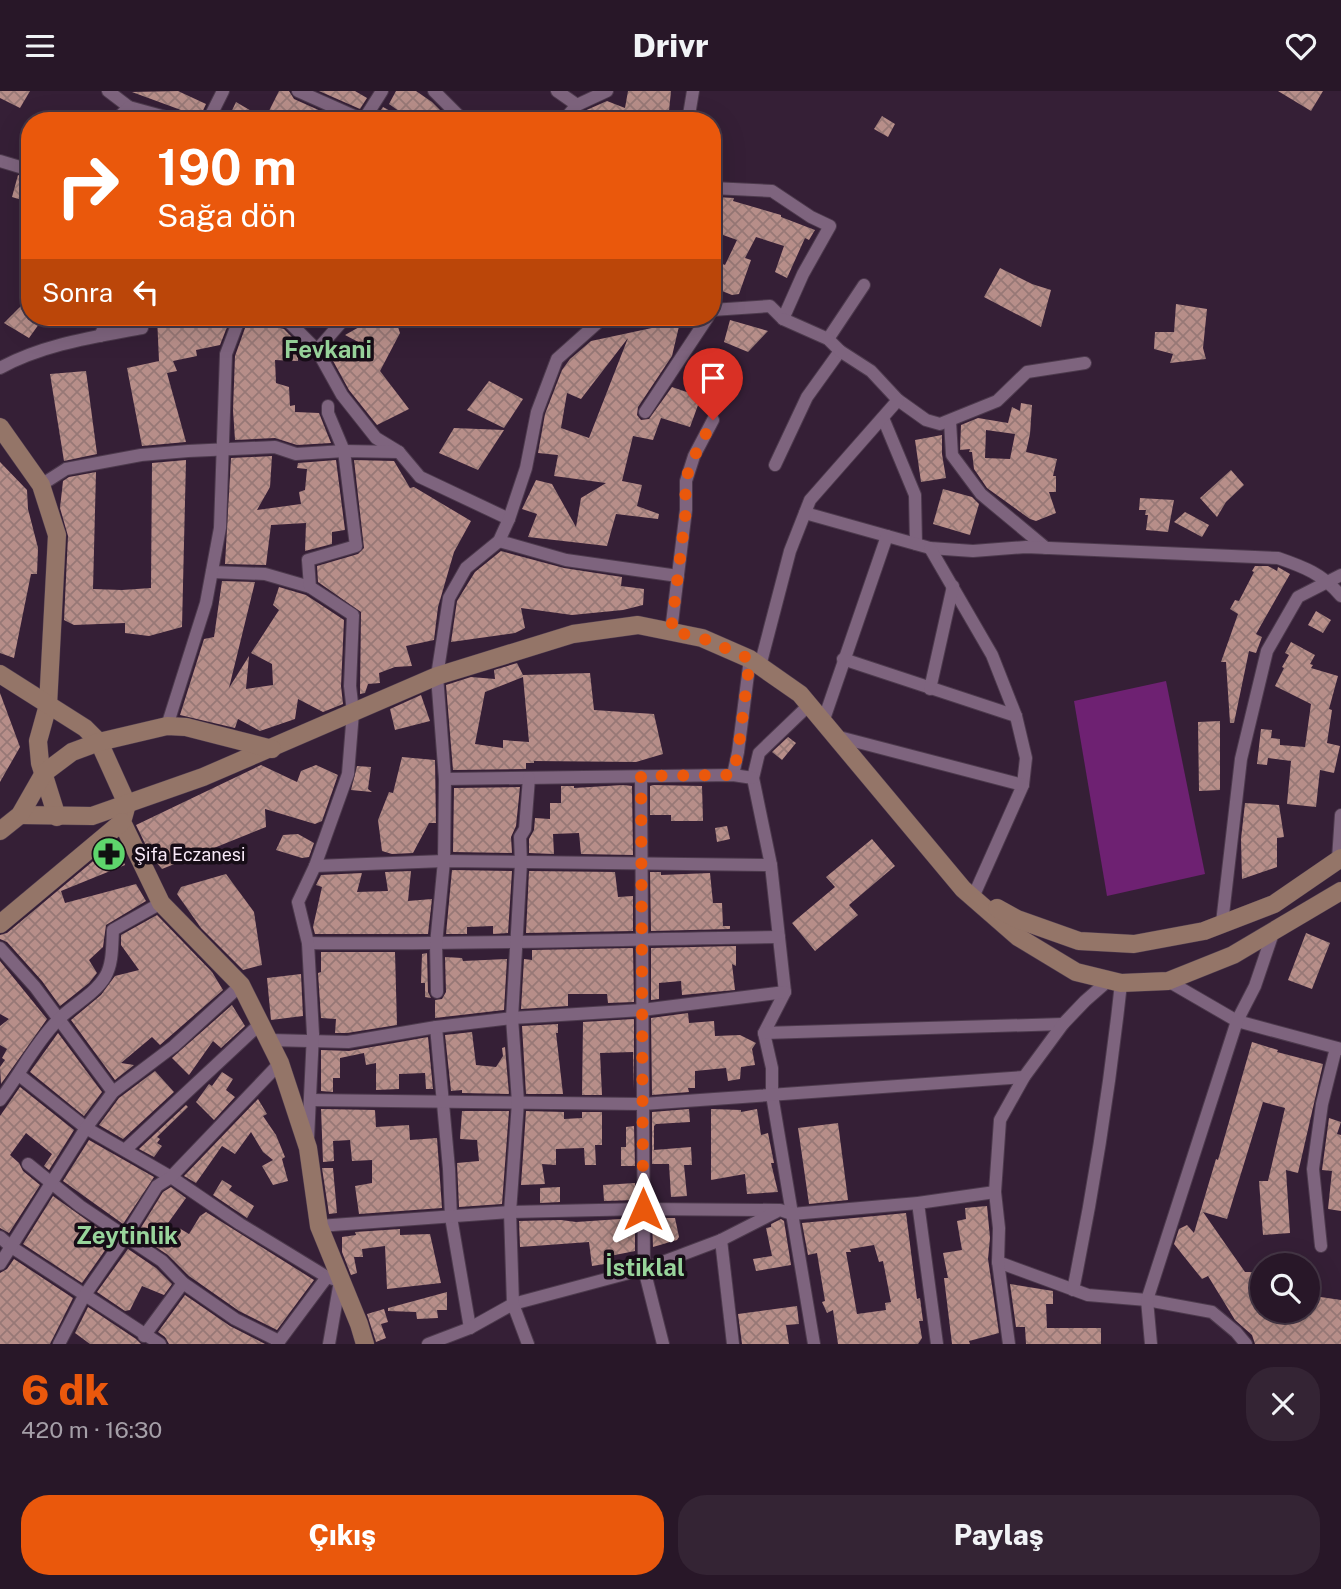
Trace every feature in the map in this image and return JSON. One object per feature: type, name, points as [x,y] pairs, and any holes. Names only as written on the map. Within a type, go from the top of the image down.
[{"type":"main road","points":[[0,427],[41,485],[57,535],[48,705],[38,741],[40,763],[57,817]]},
{"type":"main road","points":[[20,815],[92,815],[203,777],[437,676],[573,634],[638,625],[702,638],[755,663],[800,694],[969,892],[1018,937],[1076,972],[1115,982],[1168,981],[1233,955],[1341,891]]},
{"type":"main road","points":[[0,674],[85,728],[99,742],[127,804],[122,822],[0,923]]},
{"type":"main road","points":[[0,831],[20,815],[44,773],[72,752],[99,742],[167,726],[186,727],[272,749]]},
{"type":"main road","points":[[122,822],[161,903],[241,985],[270,1040],[308,1148],[319,1226],[333,1279],[359,1324],[365,1344]]},
{"type":"main road","points":[[969,892],[1017,919],[1079,941],[1134,944],[1204,931],[1274,904],[1339,859]]},
{"type":"street","points":[[108,91],[129,107],[147,112]]},
{"type":"street","points":[[212,112],[223,91]]},
{"type":"street","points":[[298,91],[345,112]]},
{"type":"street","points":[[368,112],[382,91]]},
{"type":"street","points":[[434,91],[455,112]]},
{"type":"street","points":[[557,91],[577,105]]},
{"type":"street","points":[[571,112],[577,105],[607,91]]},
{"type":"street","points":[[690,112],[693,91]]},
{"type":"street","points":[[124,112],[129,107]]},
{"type":"street","points":[[0,162],[21,168]]},
{"type":"street","points":[[721,188],[772,191],[811,217],[830,226],[803,274],[783,319]]},
{"type":"street","points":[[828,339],[864,285]]},
{"type":"street","points":[[721,309],[771,306],[783,319],[828,339],[840,351],[871,371],[898,400],[926,420],[940,424],[997,401],[1027,372],[1085,363]]},
{"type":"street","points":[[100,336],[105,326]]},
{"type":"street","points":[[167,726],[205,603],[220,528],[226,354],[237,326]]},
{"type":"street","points":[[293,326],[317,350],[342,395],[376,438],[399,452],[420,477],[509,519]]},
{"type":"street","points":[[317,350],[338,326]]},
{"type":"street","points":[[437,992],[436,944],[444,861],[445,779],[437,676],[449,598],[466,568],[499,541],[526,468],[537,412],[557,359],[594,326]]},
{"type":"street","points":[[645,412],[702,326]]},
{"type":"street","points":[[0,368],[21,356],[142,328]]},
{"type":"street","points":[[775,465],[807,397],[840,351]]},
{"type":"street","points":[[733,775],[755,663],[790,551],[810,500],[898,400]]},
{"type":"street","points":[[310,587],[308,560],[356,546],[344,451],[328,413],[328,406]]},
{"type":"street","points":[[883,418],[915,495],[916,544]]},
{"type":"street","points":[[671,631],[686,510],[685,481],[713,420]]},
{"type":"street","points":[[950,421],[952,455],[981,494],[1046,548]]},
{"type":"street","points":[[41,485],[66,469],[141,455],[222,448],[275,447],[296,454],[399,452]]},
{"type":"street","points":[[805,513],[930,548],[973,551],[1026,547],[1278,558],[1335,578]]},
{"type":"street","points":[[823,722],[887,536]]},
{"type":"street","points":[[499,541],[566,560],[678,576]]},
{"type":"street","points":[[930,548],[992,655],[1016,716],[1026,758],[1023,785],[969,892]]},
{"type":"street","points":[[212,572],[265,574],[310,587],[353,615],[350,686],[353,712],[348,774],[315,866],[298,902],[308,943],[313,1043],[308,1148]]},
{"type":"street","points":[[1335,578],[1341,596]]},
{"type":"street","points":[[1222,923],[1241,759],[1267,651],[1298,597],[1335,578]]},
{"type":"street","points":[[930,689],[953,586]]},
{"type":"street","points":[[843,659],[1016,716]]},
{"type":"street","points":[[809,705],[759,753],[753,778],[771,866],[785,992],[764,1033],[772,1068],[772,1095],[786,1212],[814,1344]]},
{"type":"street","points":[[835,736],[1023,785]]},
{"type":"street","points":[[445,779],[733,775],[753,778]]},
{"type":"street","points":[[641,776],[643,1269],[663,1344]]},
{"type":"street","points":[[528,1344],[513,1304],[510,1212],[517,1102],[512,1018],[521,863],[520,837],[525,829],[529,778]]},
{"type":"street","points":[[1339,859],[1341,815]]},
{"type":"street","points":[[315,866],[444,861],[771,866]]},
{"type":"street","points":[[0,1100],[19,1076],[34,1049],[58,1020],[104,979],[110,966],[113,930],[161,903]]},
{"type":"street","points":[[1151,1344],[1147,1300],[1237,1021],[1255,986],[1274,930]]},
{"type":"street","points":[[308,943],[436,944],[779,937]]},
{"type":"street","points":[[0,948],[35,988],[113,1092]]},
{"type":"street","points":[[1168,981],[1237,1021],[1339,1048],[1322,1104],[1313,1169],[1321,1246]]},
{"type":"street","points":[[1009,1344],[998,1262],[999,1228],[995,1192],[1000,1120],[1024,1077],[1063,1024],[1085,1001],[1115,982]]},
{"type":"street","points":[[1073,1290],[1091,1201],[1115,1045],[1115,982]]},
{"type":"street","points":[[0,1264],[86,1128],[113,1092],[174,1046],[241,985]]},
{"type":"street","points":[[270,1040],[348,1042],[512,1018],[642,1010],[785,992]]},
{"type":"street","points":[[126,1149],[261,1023]]},
{"type":"street","points":[[764,1033],[1063,1024]]},
{"type":"street","points":[[436,1027],[451,1217],[470,1328]]},
{"type":"street","points":[[60,1344],[84,1296],[157,1186],[171,1177],[280,1063]]},
{"type":"street","points":[[19,1076],[86,1128],[126,1149],[240,1224],[333,1279]]},
{"type":"street","points":[[310,1100],[643,1104],[1024,1077]]},
{"type":"street","points":[[28,1164],[80,1206],[162,1261],[183,1283],[235,1319],[278,1343],[333,1279]]},
{"type":"street","points":[[319,1226],[510,1212],[643,1209],[786,1212],[918,1203],[995,1192]]},
{"type":"street","points":[[918,1203],[937,1344]]},
{"type":"street","points":[[428,1344],[470,1328],[513,1304],[643,1269],[786,1212]]},
{"type":"street","points":[[0,1237],[84,1296],[160,1344]]},
{"type":"street","points":[[721,1240],[733,1344]]},
{"type":"street","points":[[998,1262],[1088,1295],[1147,1300],[1212,1313],[1236,1332],[1246,1344]]},
{"type":"street","points":[[330,1344],[333,1279]]},
{"type":"street","points":[[145,1336],[183,1283]]},
{"type":"shaded area","points":[[1166,681],[1205,874],[1107,896],[1074,701]]},
{"type":"building","points":[[0,91],[30,91],[20,108],[0,98]]},
{"type":"building","points":[[178,91],[206,104],[202,112],[186,112],[132,92]]},
{"type":"building","points":[[279,91],[289,91],[294,99],[323,112],[268,112]]},
{"type":"building","points":[[319,91],[355,91],[367,98],[360,109]]},
{"type":"building","points":[[396,91],[416,91],[442,112],[400,112],[389,104]]},
{"type":"building","points":[[628,91],[671,91],[669,112],[582,112],[607,101],[625,108]]},
{"type":"building","points":[[1278,91],[1323,91],[1311,111]]},
{"type":"building","points":[[236,102],[253,112],[231,112]]},
{"type":"building","points":[[383,107],[392,112],[380,112]]},
{"type":"building","points":[[882,116],[895,124],[888,137],[874,129]]},
{"type":"building","points":[[18,175],[21,176],[21,200],[12,197]]},
{"type":"building","points":[[721,197],[734,198],[733,201],[781,215],[815,230],[809,240],[805,238],[787,278],[775,272],[784,246],[756,237],[745,258],[751,260],[739,294],[732,295],[721,291],[721,263],[725,265],[737,240],[721,234]]},
{"type":"building","points":[[1000,268],[1051,290],[1041,327],[984,297]]},
{"type":"building","points":[[1176,304],[1207,309],[1203,348],[1206,359],[1170,363],[1173,354],[1154,349],[1155,332],[1174,332]]},
{"type":"building","points":[[21,306],[21,326],[38,326],[29,338],[4,323]]},
{"type":"building","points":[[730,320],[768,331],[748,352],[724,342]]},
{"type":"building","points":[[157,326],[227,326],[220,345],[196,350],[197,356],[173,361],[177,371],[167,373],[186,442],[142,446],[127,368],[159,361]]},
{"type":"building","points":[[246,326],[276,326],[284,329],[298,343],[298,361],[275,360],[276,383],[289,387],[290,406],[295,405],[295,412],[319,413],[331,443],[297,445],[275,438],[235,440],[235,356]]},
{"type":"building","points":[[361,326],[398,326],[400,333],[380,371],[409,409],[377,425],[349,390],[332,359],[355,347],[363,349],[364,345],[345,335]]},
{"type":"building","points":[[661,326],[679,326],[672,356],[638,407],[637,415],[641,420],[649,419],[672,387],[701,397],[690,427],[661,418],[653,440],[633,436],[622,481],[642,485],[637,506],[659,514],[658,519],[616,514],[607,546],[528,537],[537,514],[522,509],[536,480],[552,484],[576,527],[581,498],[606,483],[554,476],[558,455],[538,453],[545,414],[562,370],[570,359],[591,341]],"holes":[[[628,338],[589,438],[561,428],[567,393],[581,399]]]},
{"type":"building","points":[[86,371],[97,454],[64,461],[50,374]]},
{"type":"building","points":[[489,381],[523,399],[504,428],[467,410]]},
{"type":"building","points":[[1021,403],[1032,405],[1026,452],[1057,459],[1053,476],[1056,476],[1056,492],[1049,492],[1056,513],[1036,521],[987,488],[974,469],[970,449],[960,450],[961,425],[978,418],[1008,423],[1012,407],[1020,411]],"holes":[[[986,430],[1015,434],[1010,459],[985,458]]]},
{"type":"building","points":[[454,428],[504,430],[478,470],[439,453]]},
{"type":"building","points":[[942,435],[946,478],[921,482],[915,440]]},
{"type":"building","points":[[272,456],[270,487],[257,510],[301,504],[299,492],[305,490],[307,469],[297,468],[298,463],[336,460],[345,530],[332,532],[332,544],[305,551],[306,523],[271,525],[266,565],[225,564],[231,458]]},
{"type":"building","points":[[186,460],[182,627],[149,636],[125,633],[125,623],[74,625],[64,620],[68,536],[60,508],[63,481],[69,477],[96,472],[93,589],[151,588],[152,463]]},
{"type":"building","points":[[354,460],[394,461],[410,488],[414,487],[471,521],[454,552],[438,607],[434,640],[406,646],[412,666],[395,667],[379,673],[380,683],[368,684],[365,693],[360,694],[361,612],[318,582],[317,566],[358,554],[364,548]]},
{"type":"building","points":[[0,462],[27,490],[28,509],[38,548],[37,574],[31,574],[14,658],[0,653]]},
{"type":"building","points":[[1231,470],[1244,485],[1226,502],[1217,517],[1200,498]]},
{"type":"building","points":[[943,489],[972,497],[979,504],[970,535],[933,524]]},
{"type":"building","points":[[1140,498],[1174,500],[1168,532],[1146,530],[1148,515],[1145,515],[1146,510],[1139,510]]},
{"type":"building","points":[[1185,512],[1209,525],[1202,537],[1174,522]]},
{"type":"building","points":[[501,551],[564,568],[622,577],[621,586],[644,589],[643,605],[623,610],[572,615],[521,608],[525,628],[515,633],[451,642],[457,601],[475,572]]},
{"type":"building","points":[[1255,566],[1268,566],[1277,571],[1278,567],[1290,574],[1256,634],[1262,637],[1256,653],[1249,651],[1234,723],[1230,723],[1226,662],[1221,662],[1238,614],[1230,609],[1235,600],[1239,601]]},
{"type":"building","points":[[222,581],[255,582],[229,688],[249,656],[246,689],[273,685],[272,664],[251,653],[279,610],[273,605],[279,587],[306,595],[344,620],[341,686],[343,704],[323,712],[298,699],[295,719],[260,731],[238,719],[235,728],[180,715],[204,639],[214,637]]},
{"type":"building","points":[[1316,611],[1331,620],[1323,633],[1308,625]]},
{"type":"building","points":[[1291,642],[1315,655],[1310,664],[1313,665],[1311,668],[1338,676],[1329,709],[1332,710],[1327,743],[1340,746],[1334,773],[1320,770],[1316,807],[1287,804],[1291,761],[1268,758],[1267,765],[1257,764],[1261,729],[1272,730],[1271,738],[1280,739],[1280,745],[1305,747],[1311,704],[1275,686],[1289,655],[1285,653]]},
{"type":"building","points":[[517,663],[523,675],[590,673],[594,710],[654,714],[663,754],[636,762],[534,761],[526,763],[526,769],[453,770],[446,685],[471,677],[495,679],[494,670]],"holes":[[[523,677],[529,742],[503,740],[503,748],[475,744],[485,692]]]},
{"type":"building","points":[[0,693],[20,747],[0,782]]},
{"type":"building","points":[[421,695],[430,721],[395,730],[390,709]]},
{"type":"building","points":[[1220,721],[1220,790],[1199,791],[1198,722]]},
{"type":"building","points":[[788,737],[796,743],[782,760],[772,752]]},
{"type":"building","points":[[402,757],[435,760],[436,823],[429,823],[413,853],[392,854],[382,851],[378,820],[389,792],[393,793]]},
{"type":"building","points":[[261,765],[297,782],[301,771],[316,765],[338,775],[322,821],[315,824],[265,809],[266,827],[162,869],[151,856],[136,825]]},
{"type":"building","points":[[357,766],[371,767],[368,789],[372,792],[351,790]]},
{"type":"building","points":[[561,786],[574,788],[632,786],[633,855],[581,854],[579,833],[553,834],[554,854],[529,853],[529,839],[534,830],[535,818],[550,819],[550,803],[561,803]]},
{"type":"building","points":[[650,786],[702,786],[703,821],[671,821],[671,815],[650,815]]},
{"type":"building","points":[[520,787],[516,826],[511,837],[512,853],[453,852],[454,788]]},
{"type":"building","points":[[1245,803],[1279,805],[1284,837],[1277,838],[1277,867],[1242,879],[1241,839]]},
{"type":"building","points":[[727,826],[730,839],[717,842],[715,828]]},
{"type":"building","points":[[298,834],[314,843],[309,857],[302,858],[276,850],[283,835]]},
{"type":"building","points":[[872,839],[895,866],[849,905],[858,915],[815,951],[792,923],[835,887],[826,877]]},
{"type":"building","points":[[116,842],[125,865],[61,891],[65,903],[136,884],[146,901],[106,925],[103,947],[89,960],[97,973],[89,983],[60,1006],[42,981],[7,942],[0,939],[0,935],[7,933]]},
{"type":"building","points":[[452,870],[512,871],[508,933],[493,934],[493,926],[467,927],[467,934],[446,934]]},
{"type":"building","points":[[411,871],[408,901],[432,899],[428,934],[315,934],[313,927],[322,887],[316,885],[321,875],[362,873],[357,892],[388,891],[385,872]]},
{"type":"building","points":[[529,871],[615,872],[618,897],[633,896],[633,931],[526,933]]},
{"type":"building","points":[[650,872],[661,872],[661,875],[710,873],[713,903],[722,903],[723,926],[730,926],[730,929],[651,931]]},
{"type":"building","points":[[226,874],[254,912],[262,965],[243,970],[201,928],[177,894],[181,887]]},
{"type":"building","points":[[157,915],[212,972],[223,990],[160,1045],[152,1037],[121,1063],[134,1065],[115,1080],[71,1020],[101,995],[115,976],[139,970],[121,945],[121,935]]},
{"type":"building","points":[[1306,933],[1330,943],[1312,989],[1288,980]]},
{"type":"building","points":[[736,946],[736,966],[732,964],[735,990],[682,995],[681,981],[659,983],[659,999],[651,1000],[651,948]]},
{"type":"building","points":[[633,948],[634,1002],[608,1003],[607,994],[568,994],[568,1006],[521,1009],[524,959],[532,960],[532,950]]},
{"type":"building","points":[[321,952],[395,952],[397,1025],[335,1033],[336,1019],[321,1018],[318,973],[321,972]]},
{"type":"building","points":[[427,953],[428,992],[431,998],[425,997],[425,983],[421,983],[422,954]]},
{"type":"building","points":[[445,957],[462,958],[463,961],[507,959],[504,1010],[435,1018],[435,1000],[442,999],[446,992]]},
{"type":"building","points":[[0,961],[47,1019],[1,1084],[0,1067],[5,1060],[2,1058],[7,1049],[0,1045],[0,1026],[9,1019],[0,1014]]},
{"type":"building","points":[[301,974],[303,1016],[271,1020],[267,978]]},
{"type":"building","points":[[232,1005],[245,1026],[221,1048],[213,1041],[189,1075],[172,1058]]},
{"type":"building","points":[[688,1013],[689,1023],[714,1021],[715,1036],[740,1035],[756,1043],[752,1049],[755,1065],[741,1067],[740,1079],[728,1081],[726,1068],[695,1071],[695,1088],[688,1088],[689,1092],[652,1095],[651,1018]]},
{"type":"building","points":[[634,1019],[634,1089],[633,1052],[600,1053],[602,1095],[582,1095],[583,1022]]},
{"type":"building","points":[[558,1024],[556,1033],[563,1094],[526,1094],[522,1026]]},
{"type":"building","points":[[472,1032],[476,1065],[496,1067],[503,1056],[502,1048],[505,1047],[509,1094],[451,1091],[445,1035]]},
{"type":"building","points":[[58,1033],[102,1092],[84,1116],[30,1072]]},
{"type":"building","points":[[428,1037],[433,1089],[426,1089],[425,1073],[399,1074],[399,1089],[376,1090],[376,1063],[366,1065],[364,1053],[340,1058],[340,1078],[333,1078],[333,1092],[321,1091],[321,1050],[349,1051]]},
{"type":"building","points":[[1252,1042],[1278,1050],[1277,1052],[1323,1064],[1298,1173],[1286,1170],[1290,1233],[1263,1235],[1259,1181],[1268,1181],[1285,1108],[1263,1102],[1227,1219],[1203,1212],[1245,1272],[1250,1272],[1250,1323],[1320,1323],[1320,1297],[1341,1300],[1341,1344],[1255,1344],[1252,1335],[1235,1320],[1208,1276],[1202,1279],[1174,1244],[1179,1229],[1187,1225],[1194,1233],[1216,1159],[1218,1160]]},
{"type":"building","points":[[155,1071],[174,1092],[123,1139],[99,1125],[119,1098]]},
{"type":"building","points":[[222,1072],[233,1079],[226,1090],[235,1097],[214,1120],[196,1102]]},
{"type":"building","points":[[20,1087],[74,1130],[49,1170],[44,1166],[52,1154],[26,1133],[10,1155],[23,1171],[40,1185],[9,1233],[0,1228],[0,1116]]},
{"type":"building","points":[[258,1099],[267,1114],[263,1116],[276,1135],[285,1157],[282,1159],[288,1181],[273,1185],[262,1166],[273,1160],[263,1152],[251,1132],[235,1154],[222,1146],[196,1183],[184,1176]]},
{"type":"building","points":[[186,1105],[188,1107],[157,1137],[160,1139],[157,1143],[162,1146],[154,1157],[139,1149]]},
{"type":"building","points":[[321,1109],[375,1110],[376,1127],[409,1125],[410,1140],[437,1138],[442,1208],[359,1214],[355,1186],[372,1183],[372,1160],[352,1161],[350,1140],[333,1141],[334,1161],[323,1162]]},
{"type":"building","points":[[689,1109],[690,1122],[654,1126],[654,1150],[691,1147],[692,1165],[684,1165],[687,1196],[671,1197],[669,1164],[652,1164],[652,1112]]},
{"type":"building","points":[[711,1109],[741,1112],[757,1109],[761,1135],[768,1133],[778,1192],[747,1194],[745,1174],[711,1180]]},
{"type":"building","points":[[462,1111],[509,1111],[502,1204],[459,1207],[457,1163],[479,1161],[477,1140],[460,1139]]},
{"type":"building","points":[[526,1111],[564,1112],[564,1119],[582,1118],[582,1112],[602,1112],[602,1145],[595,1145],[596,1165],[585,1165],[584,1148],[556,1149],[556,1165],[542,1164],[545,1184],[521,1185]]},
{"type":"building","points":[[1329,1118],[1341,1122],[1337,1134],[1341,1135],[1341,1211],[1328,1209],[1332,1171],[1322,1170]]},
{"type":"building","points":[[838,1123],[848,1200],[809,1204],[798,1128]]},
{"type":"building","points":[[634,1126],[635,1166],[621,1166],[621,1147],[626,1147],[626,1127]]},
{"type":"building","points":[[89,1140],[154,1177],[123,1224],[63,1181]]},
{"type":"building","points":[[322,1168],[333,1168],[337,1213],[329,1214]]},
{"type":"building","points":[[222,1180],[232,1186],[229,1190],[254,1206],[247,1218],[213,1195]]},
{"type":"building","points":[[635,1183],[635,1200],[604,1201],[603,1185]]},
{"type":"building","points":[[171,1187],[186,1198],[153,1244],[137,1234],[163,1192]]},
{"type":"building","points":[[560,1187],[560,1202],[540,1203],[540,1188]]},
{"type":"building","points":[[53,1196],[113,1239],[82,1283],[23,1244]]},
{"type":"building","points":[[987,1206],[990,1238],[988,1259],[999,1333],[969,1341],[970,1344],[952,1344],[944,1278],[948,1278],[943,1253],[962,1250],[957,1221],[966,1219],[965,1208]]},
{"type":"building","points":[[206,1212],[314,1280],[277,1330],[239,1311],[189,1276],[168,1255],[153,1245],[179,1228],[189,1234],[200,1216]]},
{"type":"building","points":[[906,1213],[917,1299],[920,1298],[923,1321],[919,1321],[922,1338],[918,1344],[838,1344],[833,1310],[827,1313],[822,1302],[825,1301],[817,1253],[808,1255],[802,1223]],"holes":[[[874,1245],[879,1262],[883,1261],[891,1302],[885,1303],[886,1310],[857,1314],[846,1252]]]},
{"type":"building","points":[[635,1218],[635,1251],[610,1256],[611,1263],[592,1266],[589,1242],[520,1247],[519,1221],[576,1222]]},
{"type":"building","points":[[652,1218],[675,1218],[679,1237],[677,1240],[653,1247]]},
{"type":"building","points":[[781,1219],[784,1221],[791,1265],[756,1271],[753,1259],[772,1256],[766,1228]]},
{"type":"building","points":[[400,1229],[400,1235],[430,1234],[441,1283],[387,1289],[385,1246],[362,1249],[363,1257],[354,1257],[357,1273],[351,1275],[342,1252],[342,1237],[356,1235],[355,1232]]},
{"type":"building","points":[[128,1249],[156,1268],[172,1284],[164,1295],[142,1286],[130,1310],[125,1311],[97,1292]]},
{"type":"building","points":[[14,1259],[73,1298],[50,1344],[0,1344],[0,1273],[7,1269]]},
{"type":"building","points":[[1010,1284],[1053,1291],[1053,1304],[1046,1304],[1047,1328],[1101,1328],[1101,1344],[1026,1344],[1025,1327],[1016,1327]]},
{"type":"building","points":[[447,1292],[447,1310],[437,1310],[438,1318],[417,1319],[416,1312],[388,1311],[388,1308]]},
{"type":"building","points":[[185,1295],[230,1326],[265,1344],[169,1344],[158,1332]]},
{"type":"building","points":[[797,1306],[799,1324],[786,1325],[789,1344],[742,1344],[738,1314]]},
{"type":"building","points":[[88,1307],[141,1344],[90,1344],[75,1333]]},
{"type":"building","points":[[384,1309],[388,1322],[381,1324],[386,1338],[376,1342],[367,1314]]},
{"type":"place","name":"Şifa Eczanesi","points":[[109,854]]},
{"type":"district","name":"Fevkani","points":[[328,349]]},
{"type":"district","name":"Zeytinlik","points":[[127,1235]]},
{"type":"district","name":"İstiklal","points":[[645,1267]]},
{"type":"route","points":[[643,1209],[641,776],[733,775],[750,659],[702,638],[671,631],[686,510],[685,481],[713,420]]}]
